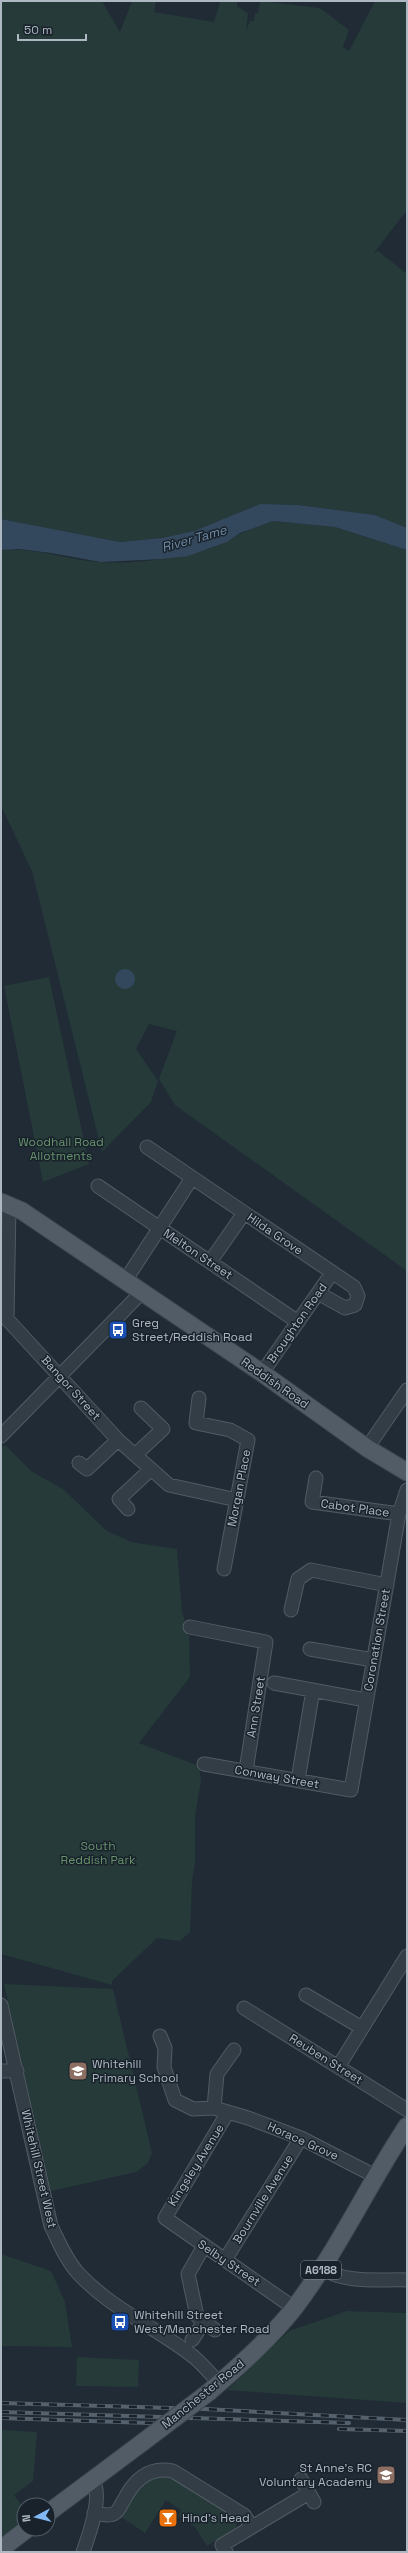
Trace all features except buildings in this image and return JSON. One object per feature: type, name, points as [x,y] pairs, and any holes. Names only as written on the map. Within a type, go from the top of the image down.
[{"type":"main road","name":"Reddish Road","points":[[5,1204],[22,1212],[262,1374],[367,1448],[407,1472]]},
{"type":"main road","name":"Manchester Road","points":[[56,2507],[237,2369],[294,2308],[322,2268],[407,2126]]},
{"type":"main road","points":[[1,2549],[17,2537]]},
{"type":"street","name":"Hilda Grove","points":[[147,1147],[354,1287],[358,1296],[355,1305],[345,1308],[318,1293]]},
{"type":"street","points":[[125,1281],[192,1178]]},
{"type":"street","name":"Melton Street","points":[[98,1186],[298,1322]]},
{"type":"street","name":"Bangor Street","points":[[5,1204],[4,1319],[60,1376],[118,1440],[169,1486],[237,1500]]},
{"type":"street","points":[[210,1262],[244,1213]]},
{"type":"street","name":"Broughton Road","points":[[262,1374],[332,1272]]},
{"type":"street","points":[[1,1436],[142,1292]]},
{"type":"street","points":[[367,1448],[407,1390]]},
{"type":"street","name":"Morgan Place","points":[[199,1398],[196,1423],[230,1430],[248,1440],[224,1569]]},
{"type":"street","points":[[135,1455],[163,1430],[141,1408]]},
{"type":"street","points":[[79,1463],[87,1469],[118,1440]]},
{"type":"street","points":[[128,1509],[119,1499],[150,1470]]},
{"type":"street","name":"Cabot Place","points":[[316,1478],[312,1502],[399,1514]]},
{"type":"street","name":"Coronation Street","points":[[351,1790],[399,1514],[407,1490]]},
{"type":"street","points":[[291,1610],[298,1579],[311,1570],[387,1584]]},
{"type":"street","name":"Ann Street","points":[[190,1627],[266,1642],[246,1771]]},
{"type":"street","points":[[310,1649],[373,1660]]},
{"type":"street","points":[[274,1683],[366,1700]]},
{"type":"street","points":[[298,1780],[313,1690]]},
{"type":"street","name":"Conway Street","points":[[204,1764],[351,1790]]},
{"type":"street","points":[[338,2067],[407,1956]]},
{"type":"street","points":[[306,1994],[362,2028]]},
{"type":"street","name":"Whitehill Street West","points":[[1,2005],[51,2226],[64,2254],[78,2273],[126,2314],[194,2357],[214,2388]]},
{"type":"street","name":"Reuben Street","points":[[244,2008],[407,2110]]},
{"type":"street","name":"Horace Grove","points":[[160,2036],[165,2048],[164,2066],[175,2100],[193,2109],[214,2108],[228,2112],[301,2138],[376,2176]]},
{"type":"street","points":[[214,2108],[217,2074],[234,2050]]},
{"type":"street","points":[[1,2071],[17,2071]]},
{"type":"street","name":"Kingsley Avenue","points":[[165,2218],[228,2112]]},
{"type":"street","name":"Bournville Avenue","points":[[225,2260],[301,2138]]},
{"type":"street","name":"Selby Street","points":[[165,2218],[294,2308]]},
{"type":"street","points":[[204,2246],[190,2268],[188,2277],[196,2314],[215,2330]]},
{"type":"street","points":[[322,2268],[329,2273],[344,2277],[407,2280]]},
{"type":"street","points":[[192,2340],[204,2322]]},
{"type":"street","points":[[94,2510],[109,2516],[115,2514],[129,2490],[142,2476],[150,2471],[167,2470],[173,2471],[244,2515],[252,2527]]},
{"type":"street","points":[[226,2552],[222,2545],[252,2527],[311,2497],[301,2479]]},
{"type":"street","points":[[83,2552],[91,2531],[94,2510],[86,2484]]},
{"type":"green space","points":[[1,1],[102,1],[120,32],[132,1],[156,1],[154,12],[214,22],[220,2],[237,1],[237,6],[248,13],[246,31],[250,21],[254,21],[255,13],[258,13],[260,1],[320,8],[349,30],[343,47],[349,51],[375,1],[407,1],[407,210],[374,253],[378,251],[407,274],[407,528],[375,515],[298,505],[260,504],[194,531],[162,538],[120,542],[1,519]]},
{"type":"green space","points":[[273,521],[335,527],[407,550],[407,1271],[175,1105],[159,1079],[177,1031],[149,1024],[136,1049],[158,1081],[151,1102],[102,1152],[32,871],[1,806],[1,550],[26,550],[100,562],[114,563],[147,561],[198,552],[228,541],[246,531]]},
{"type":"green space","name":"Woodhall Road Allotments","points":[[49,977],[89,1164],[43,1182],[4,986]]},
{"type":"green space","name":"South Reddish Park","points":[[5,1445],[31,1471],[63,1489],[107,1531],[131,1542],[177,1549],[182,1611],[189,1635],[190,1677],[139,1743],[199,1766],[201,1781],[195,1816],[195,1862],[192,1882],[190,1932],[180,1941],[157,1938],[112,1981],[112,1985],[1,1954],[1,1449]]},
{"type":"green space","points":[[4,1984],[113,1989],[152,2153],[148,2163],[136,2172],[51,2191]]},
{"type":"green space","points":[[1,2254],[51,2271],[65,2302],[72,2347],[1,2346]]},
{"type":"green space","points":[[347,2311],[407,2313],[407,2403],[227,2390],[289,2331]]},
{"type":"green space","points":[[77,2357],[139,2360],[138,2387],[76,2386]]},
{"type":"green space","points":[[1,2430],[37,2432],[33,2481],[14,2495],[16,2498],[16,2525],[1,2537]]},
{"type":"green space","points":[[162,2475],[174,2478],[238,2518],[236,2528],[207,2546],[195,2527],[178,2516],[181,2510],[166,2500],[145,2533],[121,2517],[142,2486],[148,2481]]},
{"type":"water","name":"River Tame","points":[[260,504],[298,505],[375,515],[407,528],[407,550],[335,527],[273,521],[240,533],[227,542],[188,556],[162,559],[101,562],[19,549],[1,550],[1,519],[120,542],[162,538],[194,531]]},
{"type":"water","points":[[125,969],[132,972],[135,979],[132,986],[125,989],[118,986],[115,979],[118,972]]},
{"type":"railway","points":[[1,2403],[205,2409],[407,2420]]},
{"type":"railway","points":[[1,2412],[349,2423]]},
{"type":"railway","points":[[1,2418],[179,2424]]},
{"type":"railway","points":[[339,2429],[407,2431]]},
{"type":"place","name":"Greg Street/Reddish Road","points":[[118,1330]]},
{"type":"place","name":"Whitehill Primary School","points":[[78,2071]]},
{"type":"place","name":"Whitehill Street West/Manchester Road","points":[[120,2322]]},
{"type":"place","name":"St Anne's RC Voluntary Academy","points":[[386,2475]]},
{"type":"place","name":"Hind's Head","points":[[168,2518]]}]
